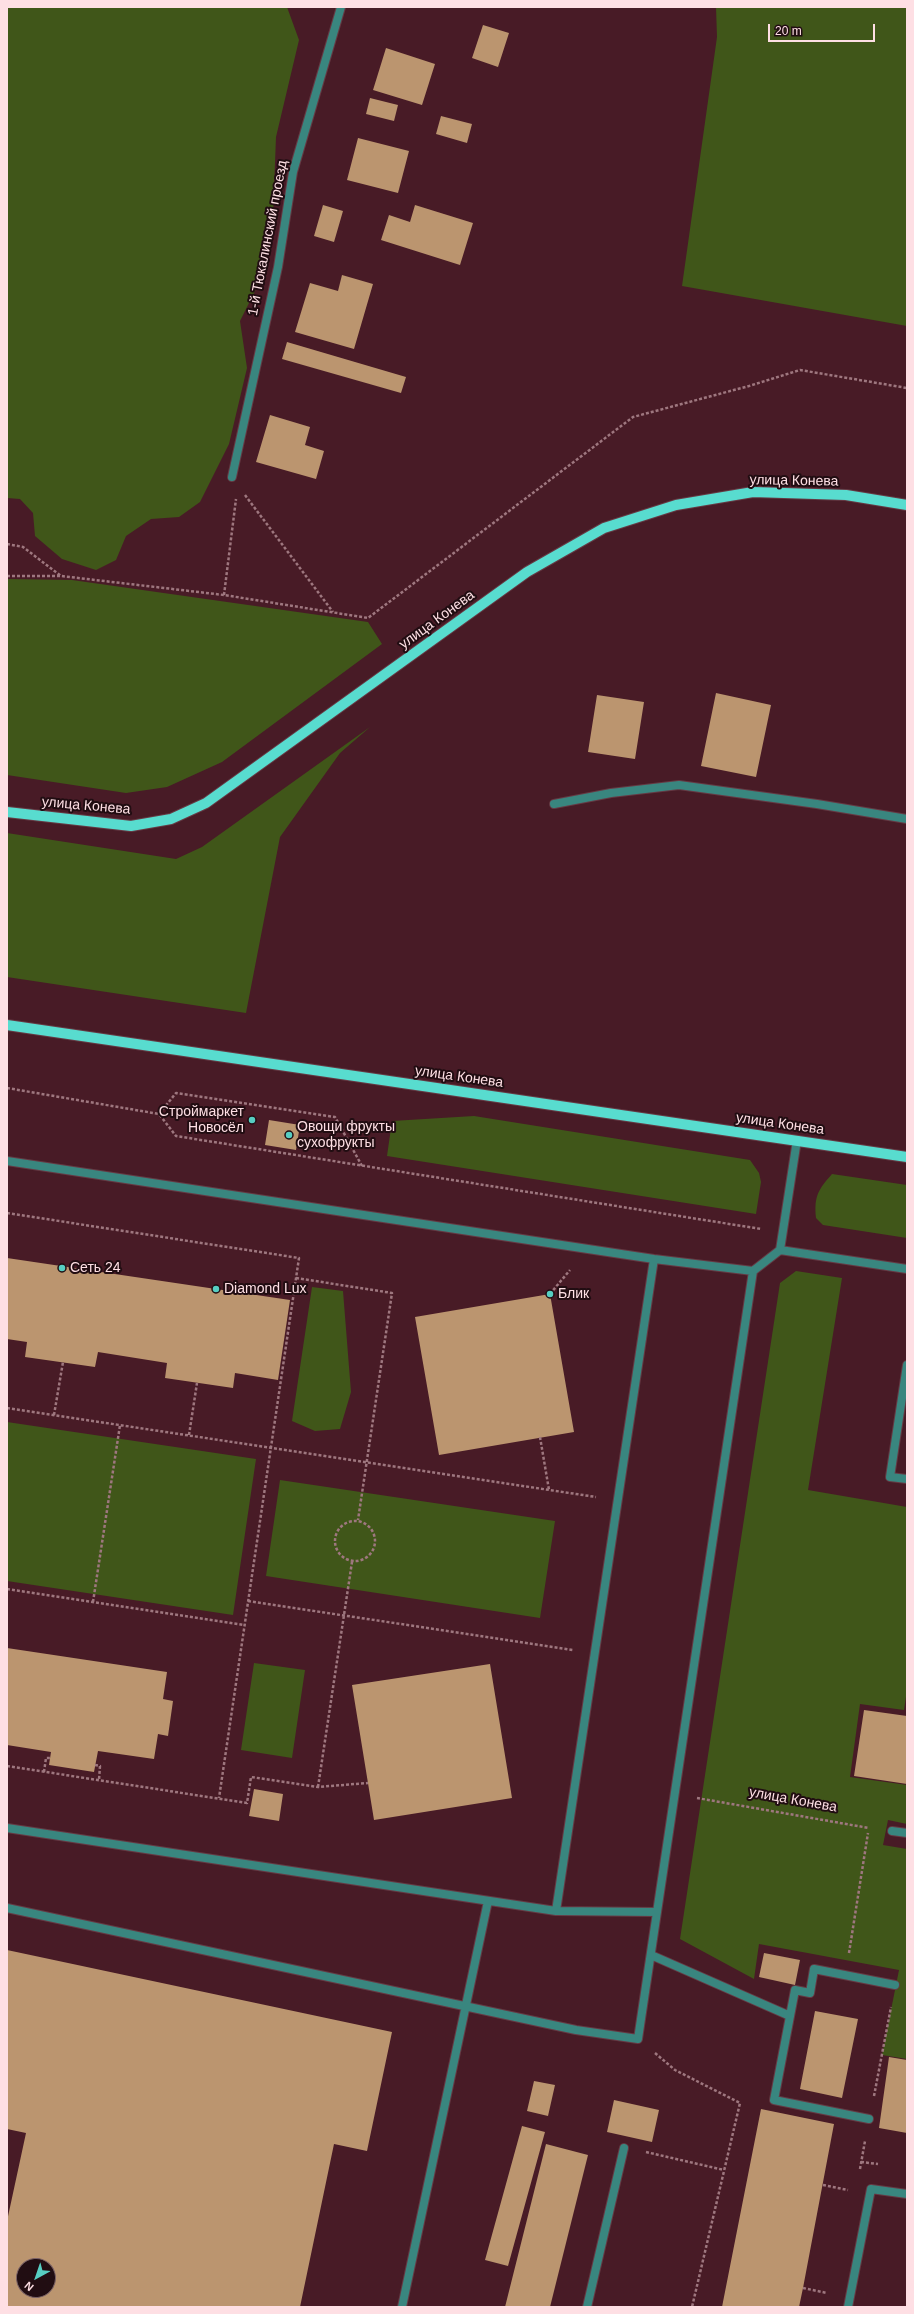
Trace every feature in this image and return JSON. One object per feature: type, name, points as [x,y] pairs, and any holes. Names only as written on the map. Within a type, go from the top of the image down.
[{"type":"main road","name":"улица Конева","points":[[7,812],[131,826],[171,819],[206,804],[527,572],[604,528],[676,505],[753,492],[846,495],[907,505]]},
{"type":"main road","name":"улица Конева","points":[[7,1026],[907,1157]]},
{"type":"street","name":"1-й Тюкалинский проезд","points":[[232,477],[278,267],[293,172],[341,7]]},
{"type":"street","points":[[554,804],[611,793],[679,785],[817,804],[907,819]]},
{"type":"street","points":[[7,1908],[576,2030],[638,2039],[753,1271],[780,1250],[797,1140]]},
{"type":"street","points":[[7,1161],[654,1259],[753,1271]]},
{"type":"street","points":[[780,1250],[907,1269]]},
{"type":"street","points":[[556,1911],[654,1259]]},
{"type":"street","points":[[907,1366],[890,1477],[907,1479]]},
{"type":"street","points":[[7,1828],[556,1911],[657,1912]]},
{"type":"street","points":[[892,1831],[907,1833]]},
{"type":"street","points":[[402,2307],[488,1901]]},
{"type":"street","points":[[650,1955],[790,2016]]},
{"type":"street","points":[[869,2119],[774,2100],[795,1990],[810,1993],[814,1969],[895,1985]]},
{"type":"street","points":[[587,2307],[624,2148]]},
{"type":"street","points":[[848,2307],[871,2189],[907,2194]]},
{"type":"path","points":[[7,576],[61,576],[224,595],[368,618],[633,417],[749,386],[800,370],[907,388]]},
{"type":"path","points":[[232,477],[333,613]]},
{"type":"path","points":[[7,544],[23,547],[61,576]]},
{"type":"path","points":[[7,1088],[159,1114],[176,1136],[782,1233]]},
{"type":"path","points":[[159,1114],[176,1093],[335,1117],[362,1166]]},
{"type":"path","points":[[7,1213],[300,1258],[219,1798]]},
{"type":"path","points":[[296,1278],[392,1293],[358,1520]]},
{"type":"path","points":[[550,1294],[563,1280]]},
{"type":"path","points":[[54,1415],[62,1362]]},
{"type":"path","points":[[189,1435],[198,1383]]},
{"type":"path","points":[[7,1408],[618,1500]]},
{"type":"path","points":[[93,1602],[120,1425]]},
{"type":"path","points":[[540,1438],[549,1490]]},
{"type":"path","points":[[358,1520],[368,1524],[375,1533],[376,1544],[372,1554],[362,1560],[352,1562],[342,1557],[335,1548],[334,1537],[339,1528],[347,1521],[358,1520]]},
{"type":"path","points":[[318,1787],[352,1562]]},
{"type":"path","points":[[7,1589],[244,1625]]},
{"type":"path","points":[[248,1601],[595,1654]]},
{"type":"path","points":[[44,1772],[46,1758],[50,1758]]},
{"type":"path","points":[[95,1765],[100,1766],[99,1780]]},
{"type":"path","points":[[7,1766],[247,1803],[251,1777],[318,1787],[368,1783]]},
{"type":"path","name":"улица Конева","points":[[674,1794],[892,1831]]},
{"type":"path","points":[[846,1975],[868,1828]]},
{"type":"path","points":[[869,2119],[895,1985]]},
{"type":"path","points":[[638,2039],[675,2070],[740,2103],[692,2307]]},
{"type":"path","points":[[624,2148],[724,2170]]},
{"type":"path","points":[[822,2185],[855,2192]]},
{"type":"path","points":[[803,2288],[829,2293]]},
{"type":"green space","points":[[7,7],[287,7],[299,40],[276,137],[272,241],[257,287],[240,321],[247,368],[229,444],[200,502],[179,517],[151,519],[126,536],[116,560],[96,570],[62,559],[35,536],[33,513],[20,499],[7,498]]},
{"type":"green space","points":[[716,7],[907,7],[907,326],[682,286],[717,37]]},
{"type":"green space","points":[[7,579],[72,580],[368,622],[382,644],[222,762],[167,787],[126,793],[7,775]]},
{"type":"green space","points":[[370,727],[340,753],[280,837],[246,1013],[7,977],[7,833],[176,859],[202,847]]},
{"type":"green space","points":[[474,1116],[750,1160],[759,1173],[761,1182],[756,1214],[387,1156],[392,1121]]},
{"type":"green space","points":[[832,1174],[907,1185],[907,1238],[823,1225],[816,1218],[816,1199],[820,1189]]},
{"type":"green space","points":[[796,1271],[842,1278],[808,1490],[907,1507],[907,1690],[904,1710],[860,1704],[850,1777],[907,1785],[907,1824],[888,1820],[883,1845],[907,1849],[907,2059],[882,2055],[899,1970],[759,1944],[754,1979],[680,1939],[780,1283]]},
{"type":"green space","points":[[312,1287],[343,1291],[351,1392],[340,1429],[315,1431],[292,1421]]},
{"type":"green space","points":[[7,1422],[256,1459],[233,1615],[7,1581]]},
{"type":"green space","points":[[280,1480],[555,1521],[540,1618],[266,1576]]},
{"type":"green space","points":[[254,1663],[305,1670],[292,1758],[241,1750]]},
{"type":"building","points":[[483,25],[509,33],[498,67],[472,58]]},
{"type":"building","points":[[386,48],[435,64],[422,105],[373,90]]},
{"type":"building","points":[[370,98],[398,105],[394,121],[366,114]]},
{"type":"building","points":[[441,116],[472,124],[467,143],[436,134]]},
{"type":"building","points":[[358,138],[409,151],[398,193],[347,180]]},
{"type":"building","points":[[323,205],[343,211],[334,242],[314,236]]},
{"type":"building","points":[[415,205],[473,223],[460,265],[381,240],[389,215],[410,222]]},
{"type":"building","points":[[342,275],[373,284],[354,349],[295,332],[310,283],[338,291]]},
{"type":"building","points":[[287,342],[406,377],[401,393],[282,359]]},
{"type":"building","points":[[270,415],[310,427],[305,445],[324,451],[316,479],[256,462]]},
{"type":"building","points":[[716,693],[771,705],[756,777],[701,766]]},
{"type":"building","points":[[597,695],[644,702],[635,759],[588,752]]},
{"type":"building","points":[[269,1120],[300,1125],[296,1150],[265,1145]]},
{"type":"building","points":[[7,1258],[290,1300],[278,1380],[235,1373],[233,1388],[165,1378],[167,1363],[98,1352],[95,1367],[25,1357],[27,1342],[7,1339]]},
{"type":"building","points":[[550,1294],[574,1432],[439,1455],[415,1317]]},
{"type":"building","points":[[7,1648],[167,1672],[163,1699],[173,1701],[168,1736],[158,1734],[154,1759],[98,1751],[94,1772],[49,1765],[51,1752],[7,1745]]},
{"type":"building","points":[[490,1664],[512,1798],[374,1820],[352,1685]]},
{"type":"building","points":[[864,1710],[907,1716],[907,1784],[854,1776]]},
{"type":"building","points":[[254,1789],[283,1794],[279,1821],[249,1816]]},
{"type":"building","points":[[7,1950],[392,2032],[367,2151],[334,2144],[300,2307],[7,2307],[7,2221],[26,2133],[7,2129]]},
{"type":"building","points":[[764,1953],[800,1960],[795,1985],[759,1977]]},
{"type":"building","points":[[815,2011],[858,2019],[842,2098],[800,2089]]},
{"type":"building","points":[[889,2057],[907,2060],[907,2133],[879,2128]]},
{"type":"building","points":[[534,2081],[555,2085],[548,2116],[527,2111]]},
{"type":"building","points":[[614,2100],[659,2110],[652,2142],[607,2132]]},
{"type":"building","points":[[761,2109],[834,2124],[803,2288],[799,2307],[722,2307]]},
{"type":"building","points":[[522,2126],[545,2132],[508,2266],[485,2260]]},
{"type":"building","points":[[546,2144],[588,2155],[550,2307],[505,2307]]},
{"type":"place","name":"Строймаркет Новосёл","points":[[252,1120]]},
{"type":"place","name":"Овощи фрукты сухофрукты","points":[[289,1135]]},
{"type":"place","name":"Сеть 24","points":[[62,1268]]},
{"type":"place","name":"Diamond Lux","points":[[216,1289]]},
{"type":"place","name":"Блик","points":[[550,1294]]}]
